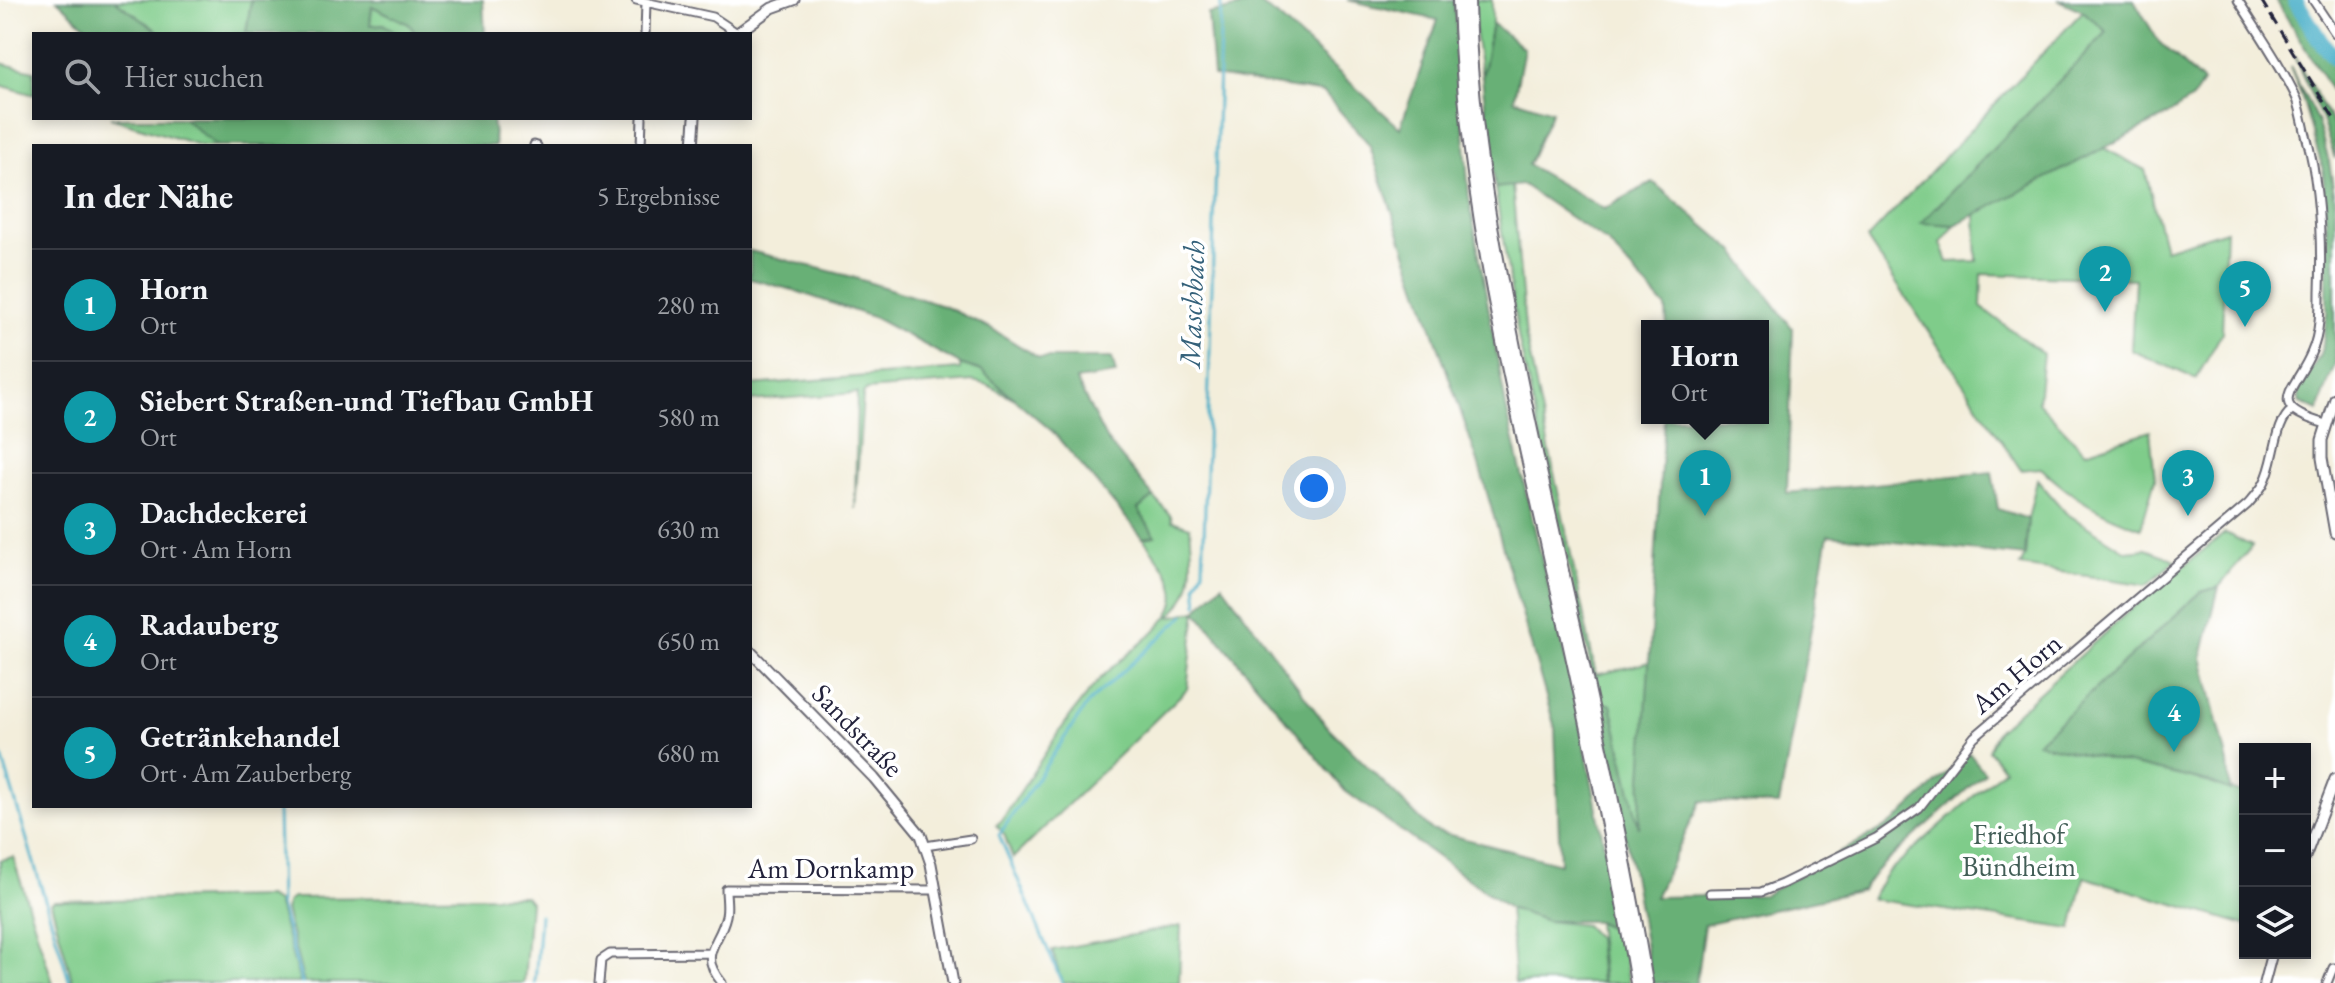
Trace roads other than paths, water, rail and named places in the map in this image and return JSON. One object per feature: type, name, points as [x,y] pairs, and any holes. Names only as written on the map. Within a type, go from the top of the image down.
[{"type":"highway","points":[[1459,0],[1468,117],[1493,287],[1623,875]]},
{"type":"highway","points":[[1468,0],[1482,159],[1501,281],[1633,932],[1646,983]]},
{"type":"highway","points":[[1633,932],[1637,983]]},
{"type":"street","points":[[636,0],[713,17],[736,32]]},
{"type":"street","points":[[738,32],[772,8],[794,0]]},
{"type":"street","name":"Am Horn","points":[[1710,893],[1761,892],[1782,884],[1876,838],[1919,808],[1974,737],[2248,504],[2265,482],[2277,447],[2281,423],[2292,410],[2290,389],[2312,352],[2319,318],[2322,253],[2316,173],[2298,101],[2238,0]]},
{"type":"street","points":[[2313,0],[2335,33]]},
{"type":"street","points":[[645,32],[646,2]]},
{"type":"street","points":[[641,144],[642,120]]},
{"type":"street","points":[[693,144],[695,120]]},
{"type":"street","points":[[2335,399],[2326,424],[2322,458],[2335,533]]},
{"type":"street","points":[[2292,410],[2302,418],[2326,424]]},
{"type":"street","name":"Sandstraße","points":[[752,653],[874,778],[904,813],[925,846],[953,983]]},
{"type":"street","points":[[2311,841],[2335,779]]},
{"type":"street","points":[[925,846],[971,839]]},
{"type":"street","name":"Am Dornkamp","points":[[710,953],[727,914],[726,889],[936,890]]},
{"type":"street","points":[[599,983],[601,960],[610,954],[710,953],[712,970],[722,983]]},
{"type":"street","points":[[2264,983],[2270,959]]},
{"type":"street","points":[[2327,983],[2335,968]]},
{"type":"waterway","points":[[2295,0],[2321,42],[2335,58]]},
{"type":"waterway","name":"Maschbach","points":[[1198,604],[1196,584],[1203,570],[1221,3]]},
{"type":"waterway","name":"Maschbach","points":[[1062,983],[999,835],[1088,703],[1185,615]]},
{"type":"waterway","points":[[0,750],[70,983]]},
{"type":"waterway","points":[[278,808],[280,905],[302,983]]},
{"type":"waterway","points":[[535,983],[540,915]]},
{"type":"railway","points":[[2261,0],[2335,120]]},
{"type":"place","name":"Siebert Straßen-und Tiefbau GmbH","points":[[2105,312]]},
{"type":"place","name":"Getränkehandel","points":[[2245,327]]},
{"type":"place","name":"Horn","points":[[1705,516]]},
{"type":"place","name":"Dachdeckerei","points":[[2188,516]]},
{"type":"place","name":"Radauberg","points":[[2174,752]]},
{"type":"park label","name":"Friedhof Bündheim","points":[[2019,850]]}]
